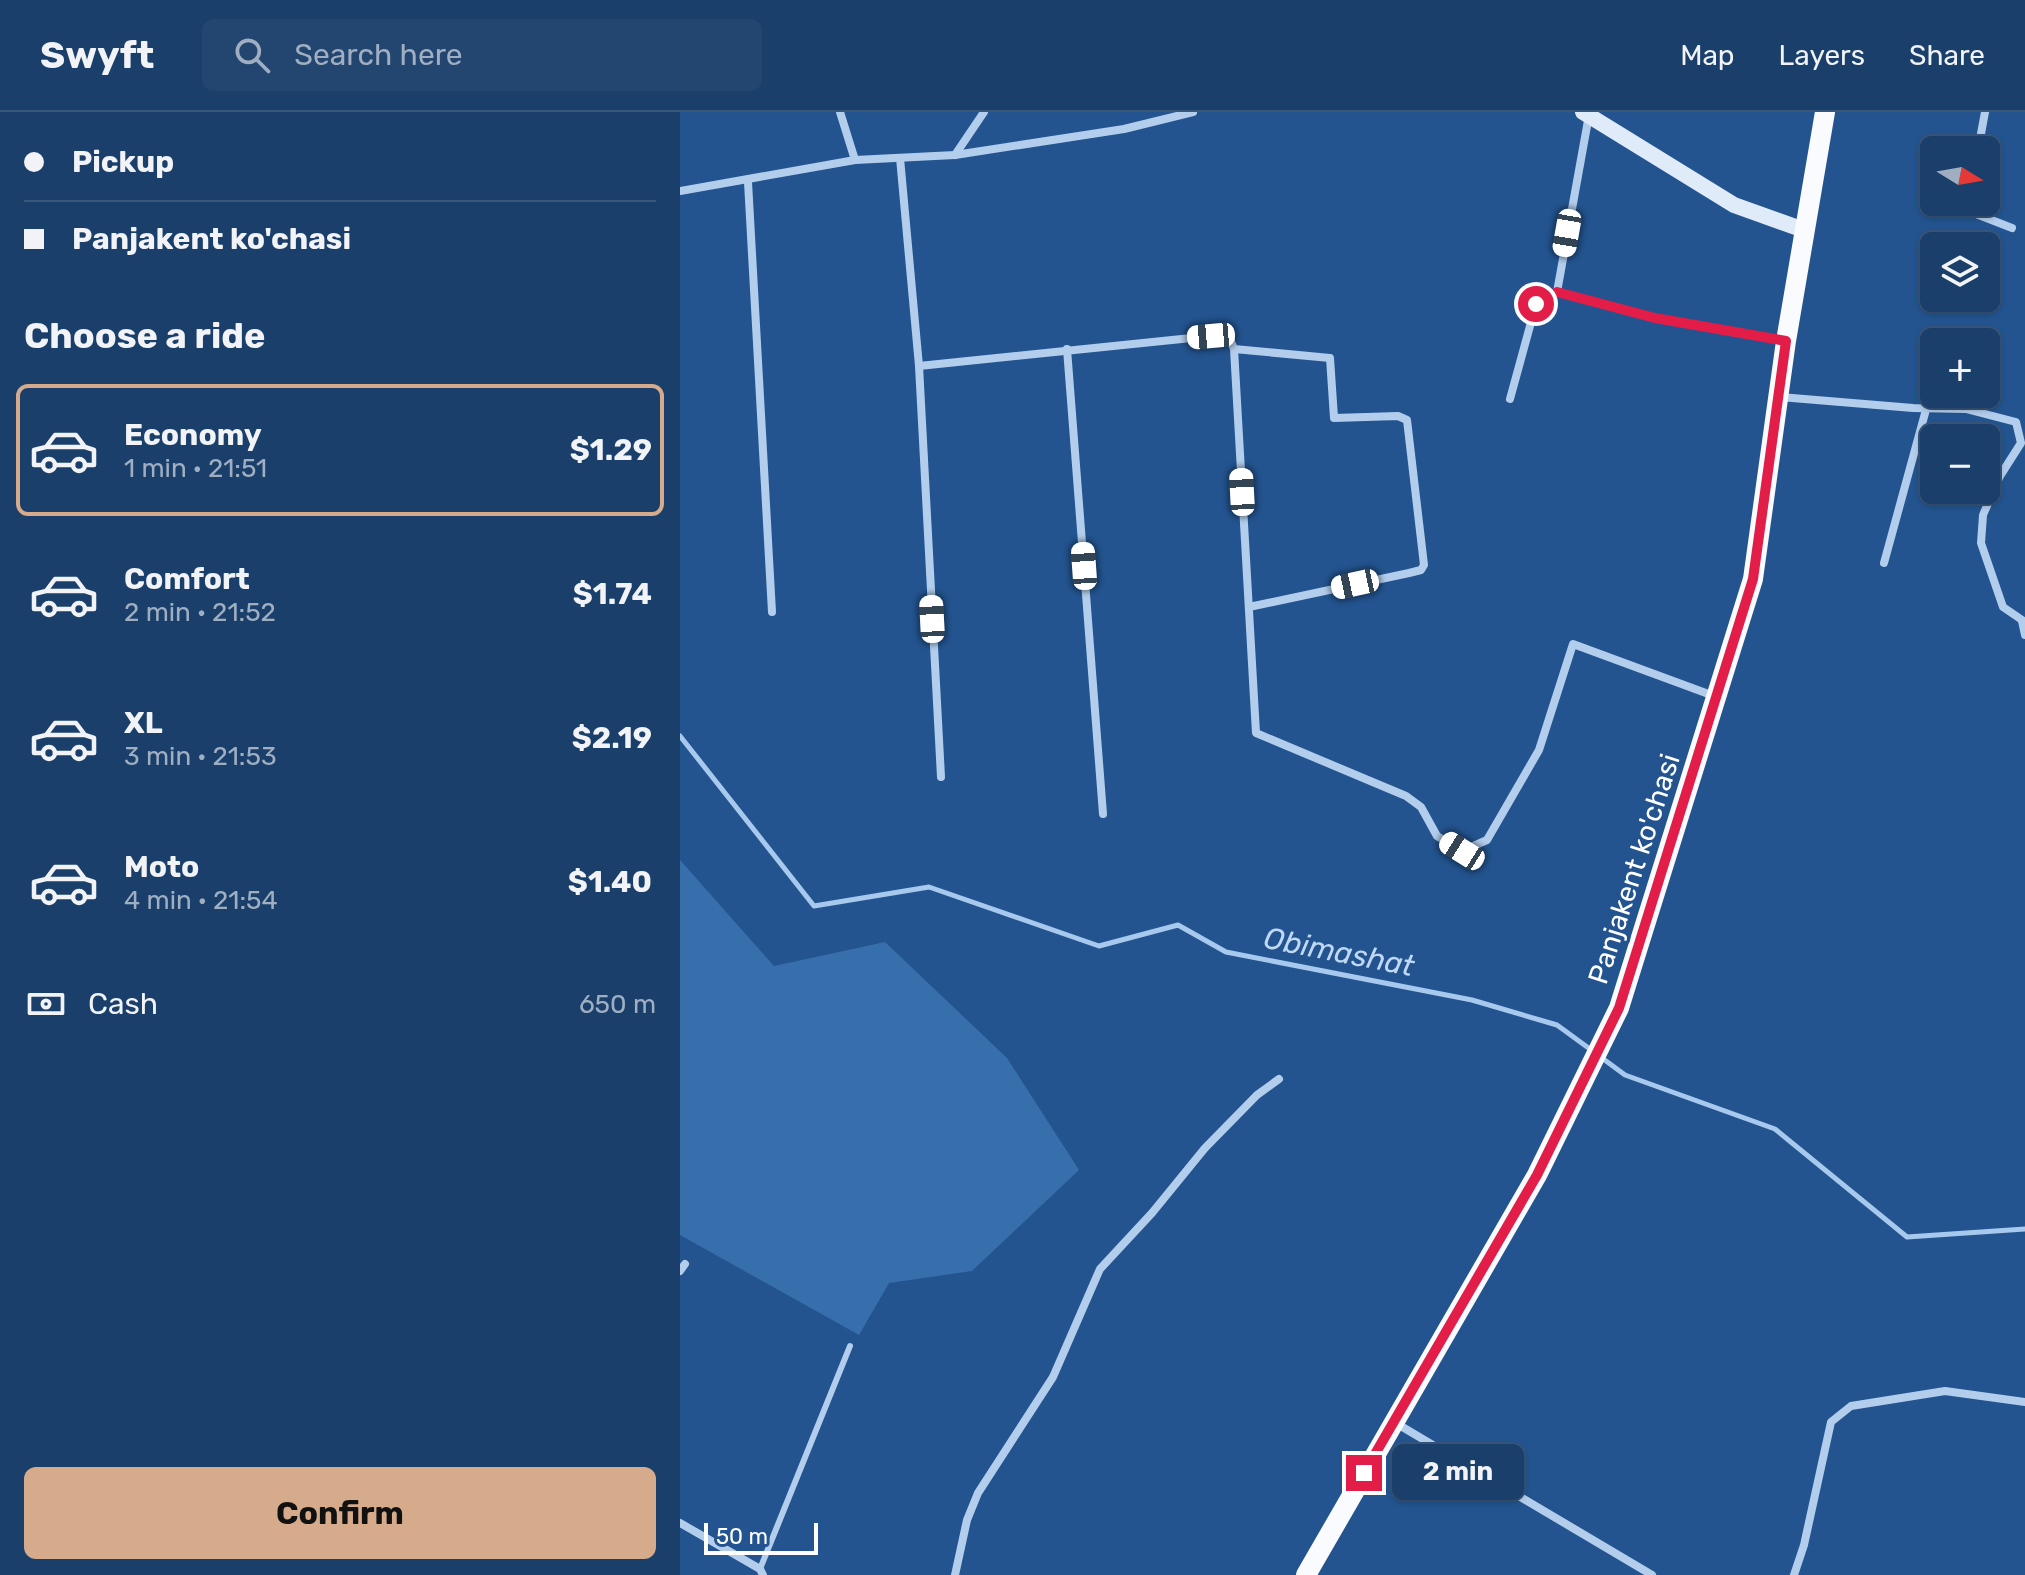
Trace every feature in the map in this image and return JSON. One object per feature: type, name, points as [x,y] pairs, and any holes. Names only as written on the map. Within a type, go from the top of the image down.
[{"type":"main road","name":"Panjakent ko'chasi","points":[[1306,1575],[1537,1175],[1619,1008],[1753,579],[1786,341],[1825,112]]},
{"type":"main road","points":[[1587,113],[1734,205],[1804,230]]},
{"type":"street","points":[[840,112],[855,160]]},
{"type":"street","points":[[955,155],[984,112]]},
{"type":"street","points":[[680,191],[748,182],[855,160],[955,155],[1124,129],[1193,112]]},
{"type":"street","points":[[1981,136],[1985,112]]},
{"type":"street","points":[[1557,292],[1587,113]]},
{"type":"street","points":[[900,158],[919,366],[941,777]]},
{"type":"street","points":[[748,182],[772,612]]},
{"type":"street","points":[[1981,216],[2012,228]]},
{"type":"street","points":[[1510,399],[1536,304],[1557,292],[1655,318],[1786,341]]},
{"type":"street","points":[[919,366],[1067,349],[1220,336],[1230,339],[1234,349],[1256,733],[1406,796],[1421,807],[1437,836],[1462,851],[1487,840],[1539,750],[1573,644],[1718,697]]},
{"type":"street","points":[[1067,349],[1103,814]]},
{"type":"street","points":[[1234,349],[1330,358],[1334,418],[1398,416],[1407,420],[1424,565],[1421,570],[1409,573],[1249,607]]},
{"type":"street","points":[[1779,397],[1920,407]]},
{"type":"street","points":[[1884,563],[1926,408]]},
{"type":"street","points":[[1953,408],[2012,419],[2022,426],[2021,443],[2000,476],[1983,515],[1981,543],[2003,607],[2023,621],[2025,635]]},
{"type":"street","points":[[955,1575],[967,1520],[978,1493],[1053,1377],[1100,1269],[1152,1213],[1205,1148],[1257,1095],[1279,1079]]},
{"type":"street","points":[[1794,1575],[1804,1545],[1831,1422],[1851,1406],[1945,1391],[2025,1402]]},
{"type":"street","points":[[1393,1422],[1652,1575]]},
{"type":"street","points":[[680,1523],[762,1572]]},
{"type":"lane","points":[[762,1572],[850,1346]]},
{"type":"shaded area","points":[[680,860],[774,966],[885,942],[1007,1058],[1079,1170],[972,1271],[889,1283],[859,1335],[680,1235]]},
{"type":"waterway","name":"Obimashat","points":[[680,736],[814,906],[929,887],[1099,946],[1178,925],[1226,952],[1472,1000],[1557,1025],[1594,1052]]},
{"type":"waterway","name":"Obimashat","points":[[1602,1058],[1625,1075],[1775,1129],[1907,1237],[2025,1229]]},
{"type":"route","points":[[1364,1473],[1537,1175],[1619,1008],[1753,579],[1786,341],[1655,318],[1557,292],[1536,304]]}]
